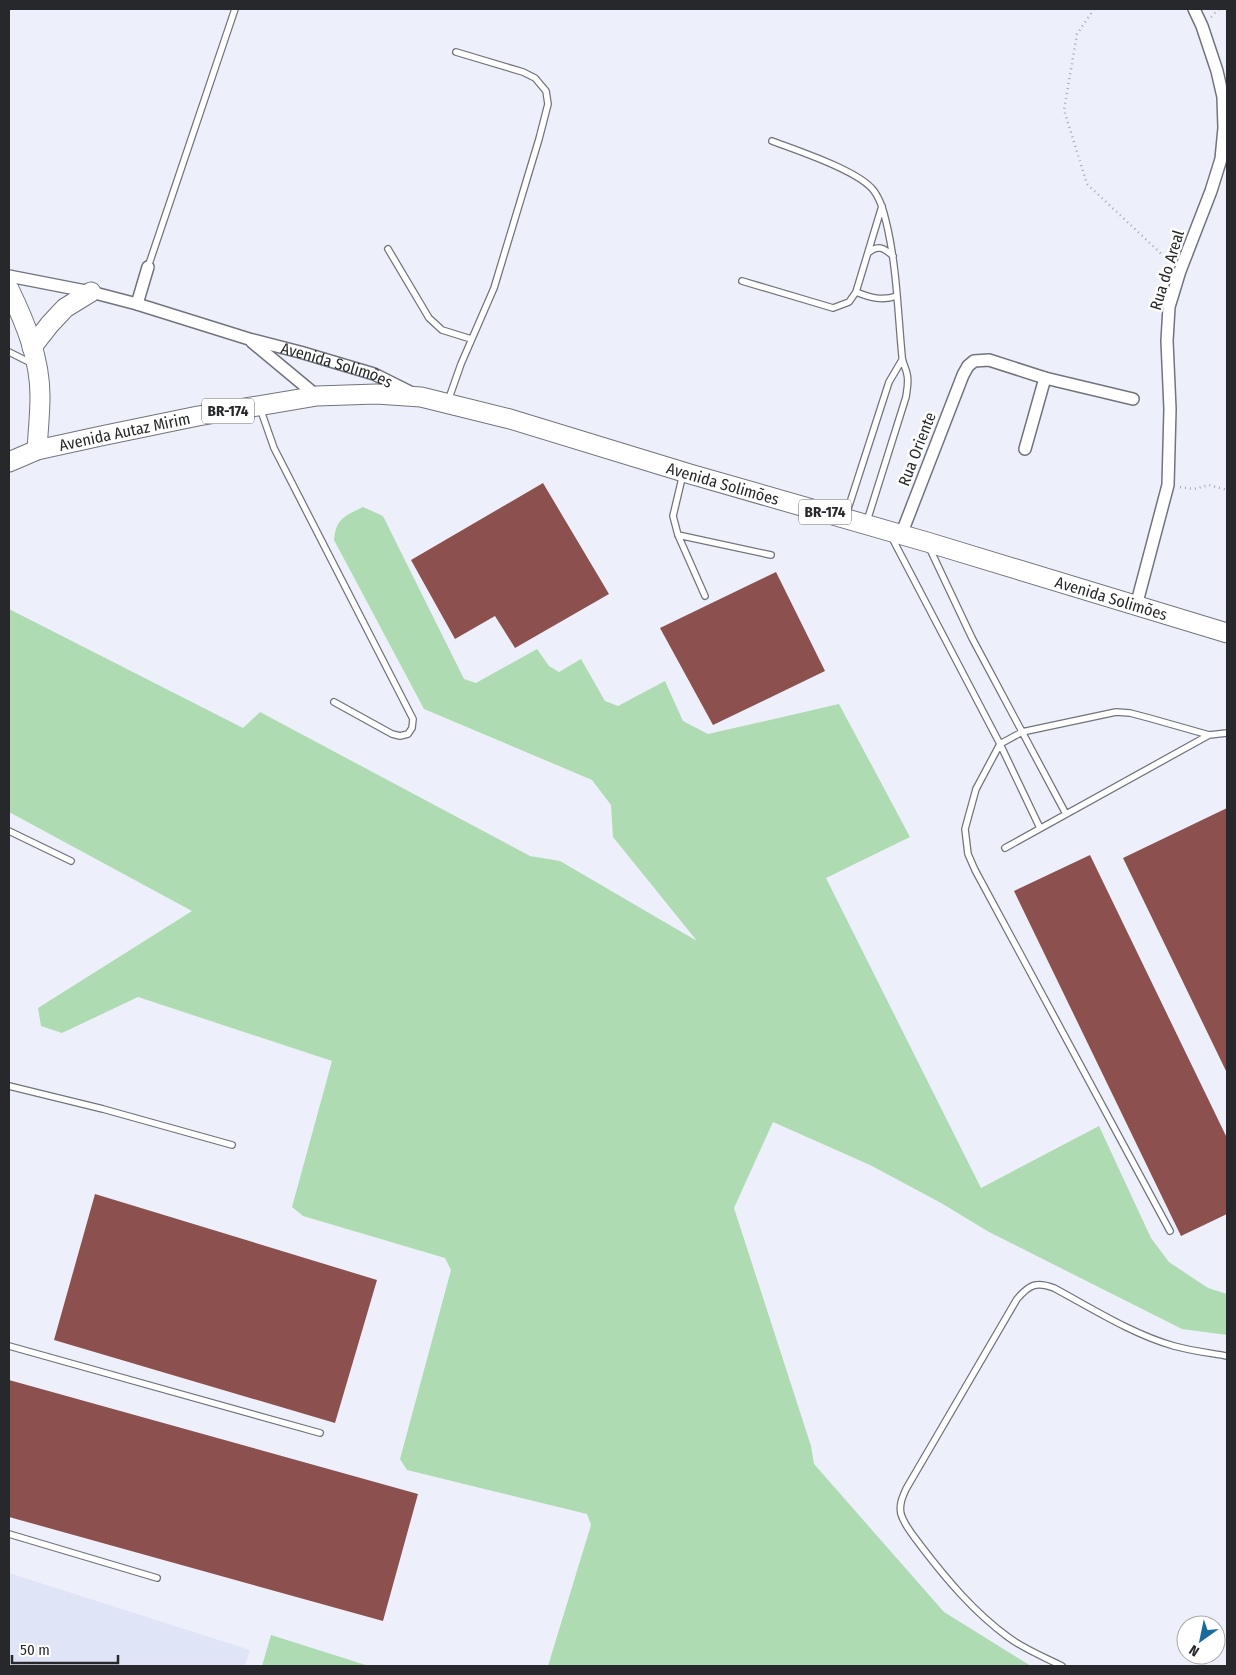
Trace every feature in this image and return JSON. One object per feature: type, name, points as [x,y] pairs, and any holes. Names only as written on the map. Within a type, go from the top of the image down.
[{"type":"main road","points":[[9,289],[27,331],[37,366],[40,394],[38,450]]},
{"type":"main road","points":[[32,347],[65,308],[91,292]]},
{"type":"main road","name":"Avenida Autaz Mirim","points":[[9,462],[38,450],[198,416],[316,396],[376,394],[420,397]]},
{"type":"main road","name":"Avenida Solimões","points":[[420,397],[510,419],[683,472],[927,542],[1227,634]]},
{"type":"street","name":"Rua do Areal","points":[[1136,606],[1168,485],[1170,409],[1167,327],[1169,308],[1180,271],[1221,159],[1224,128],[1223,97],[1217,71],[1202,26],[1194,9]]},
{"type":"street","points":[[137,304],[148,267]]},
{"type":"street","name":"Avenida Solimões","points":[[9,276],[91,292],[137,304],[249,339],[374,374],[420,397]]},
{"type":"street","name":"Avenida Solimões","points":[[249,339],[316,396]]},
{"type":"street","name":"Rua Oriente","points":[[895,533],[968,366],[974,361],[982,360],[1000,363],[1045,378]]},
{"type":"street","points":[[1025,449],[1045,378],[1133,399]]},
{"type":"lane","points":[[148,267],[235,9]]},
{"type":"lane","points":[[448,403],[460,364],[494,288],[548,104],[546,91],[535,78],[523,72],[456,52]]},
{"type":"lane","points":[[772,140],[863,180],[874,191],[882,206],[893,256],[902,360],[908,384],[906,397],[866,524]]},
{"type":"lane","points":[[742,281],[833,308],[849,302],[856,292],[882,206]]},
{"type":"lane","points":[[868,253],[878,247],[893,256]]},
{"type":"lane","points":[[388,249],[429,318],[442,330],[471,339]]},
{"type":"lane","points":[[856,292],[871,298],[887,299],[897,296]]},
{"type":"lane","points":[[9,352],[37,366]]},
{"type":"lane","points":[[845,518],[887,389],[902,360]]},
{"type":"lane","points":[[259,406],[274,448],[413,719],[412,728],[408,734],[400,736],[392,734],[334,702]]},
{"type":"lane","points":[[683,472],[673,516],[678,535],[705,596]]},
{"type":"lane","points":[[895,533],[1040,828]]},
{"type":"lane","points":[[678,535],[771,555]]},
{"type":"lane","points":[[927,542],[972,638],[1066,814]]},
{"type":"lane","points":[[1170,1231],[975,870],[968,854],[965,829],[976,789],[1000,744],[1022,732],[1116,712],[1130,713],[1209,735],[1227,733]]},
{"type":"lane","points":[[1006,848],[1209,735]]},
{"type":"lane","points":[[9,831],[71,861]]},
{"type":"lane","points":[[9,1086],[103,1109],[232,1145]]},
{"type":"lane","points":[[1062,1666],[1010,1639],[988,1622],[966,1601],[934,1564],[906,1525],[901,1513],[900,1502],[906,1489],[1017,1299],[1025,1290],[1034,1285],[1044,1284],[1054,1288],[1150,1338],[1175,1346],[1227,1356]]},
{"type":"lane","points":[[9,1346],[320,1433]]},
{"type":"lane","points":[[9,1534],[157,1578]]},
{"type":"path","points":[[1094,9],[1077,34],[1064,110],[1087,184],[1180,271]]},
{"type":"path","points":[[1168,485],[1194,489],[1209,485],[1227,490]]},
{"type":"shaded area","points":[[9,1573],[250,1650],[245,1666],[9,1666]]},
{"type":"green space","points":[[363,507],[383,516],[464,679],[476,683],[537,649],[549,666],[559,672],[581,659],[605,701],[618,706],[665,681],[683,721],[708,734],[839,704],[910,837],[826,878],[981,1188],[1099,1126],[1151,1238],[1169,1262],[1208,1288],[1227,1294],[1227,1335],[1182,1329],[989,1232],[941,1203],[870,1165],[773,1122],[734,1208],[811,1446],[814,1464],[944,1612],[1031,1666],[548,1666],[591,1525],[587,1514],[407,1470],[400,1459],[451,1270],[445,1258],[303,1216],[292,1207],[332,1061],[138,997],[62,1033],[41,1026],[38,1008],[192,911],[9,812],[9,609],[243,728],[260,712],[530,856],[560,861],[697,941],[613,837],[611,805],[592,780],[424,709],[334,540],[339,522]]},
{"type":"green space","points":[[271,1635],[369,1666],[262,1666]]},
{"type":"building","points":[[543,483],[609,594],[515,648],[495,616],[455,639],[411,560]]},
{"type":"building","points":[[776,572],[825,671],[713,725],[660,628]]},
{"type":"building","points":[[1227,808],[1227,1073],[1123,858]]},
{"type":"building","points":[[1090,855],[1227,1138],[1227,1214],[1181,1236],[1014,891]]},
{"type":"building","points":[[95,1194],[377,1280],[335,1423],[54,1340]]},
{"type":"building","points":[[9,1380],[418,1494],[383,1621],[9,1517]]}]
